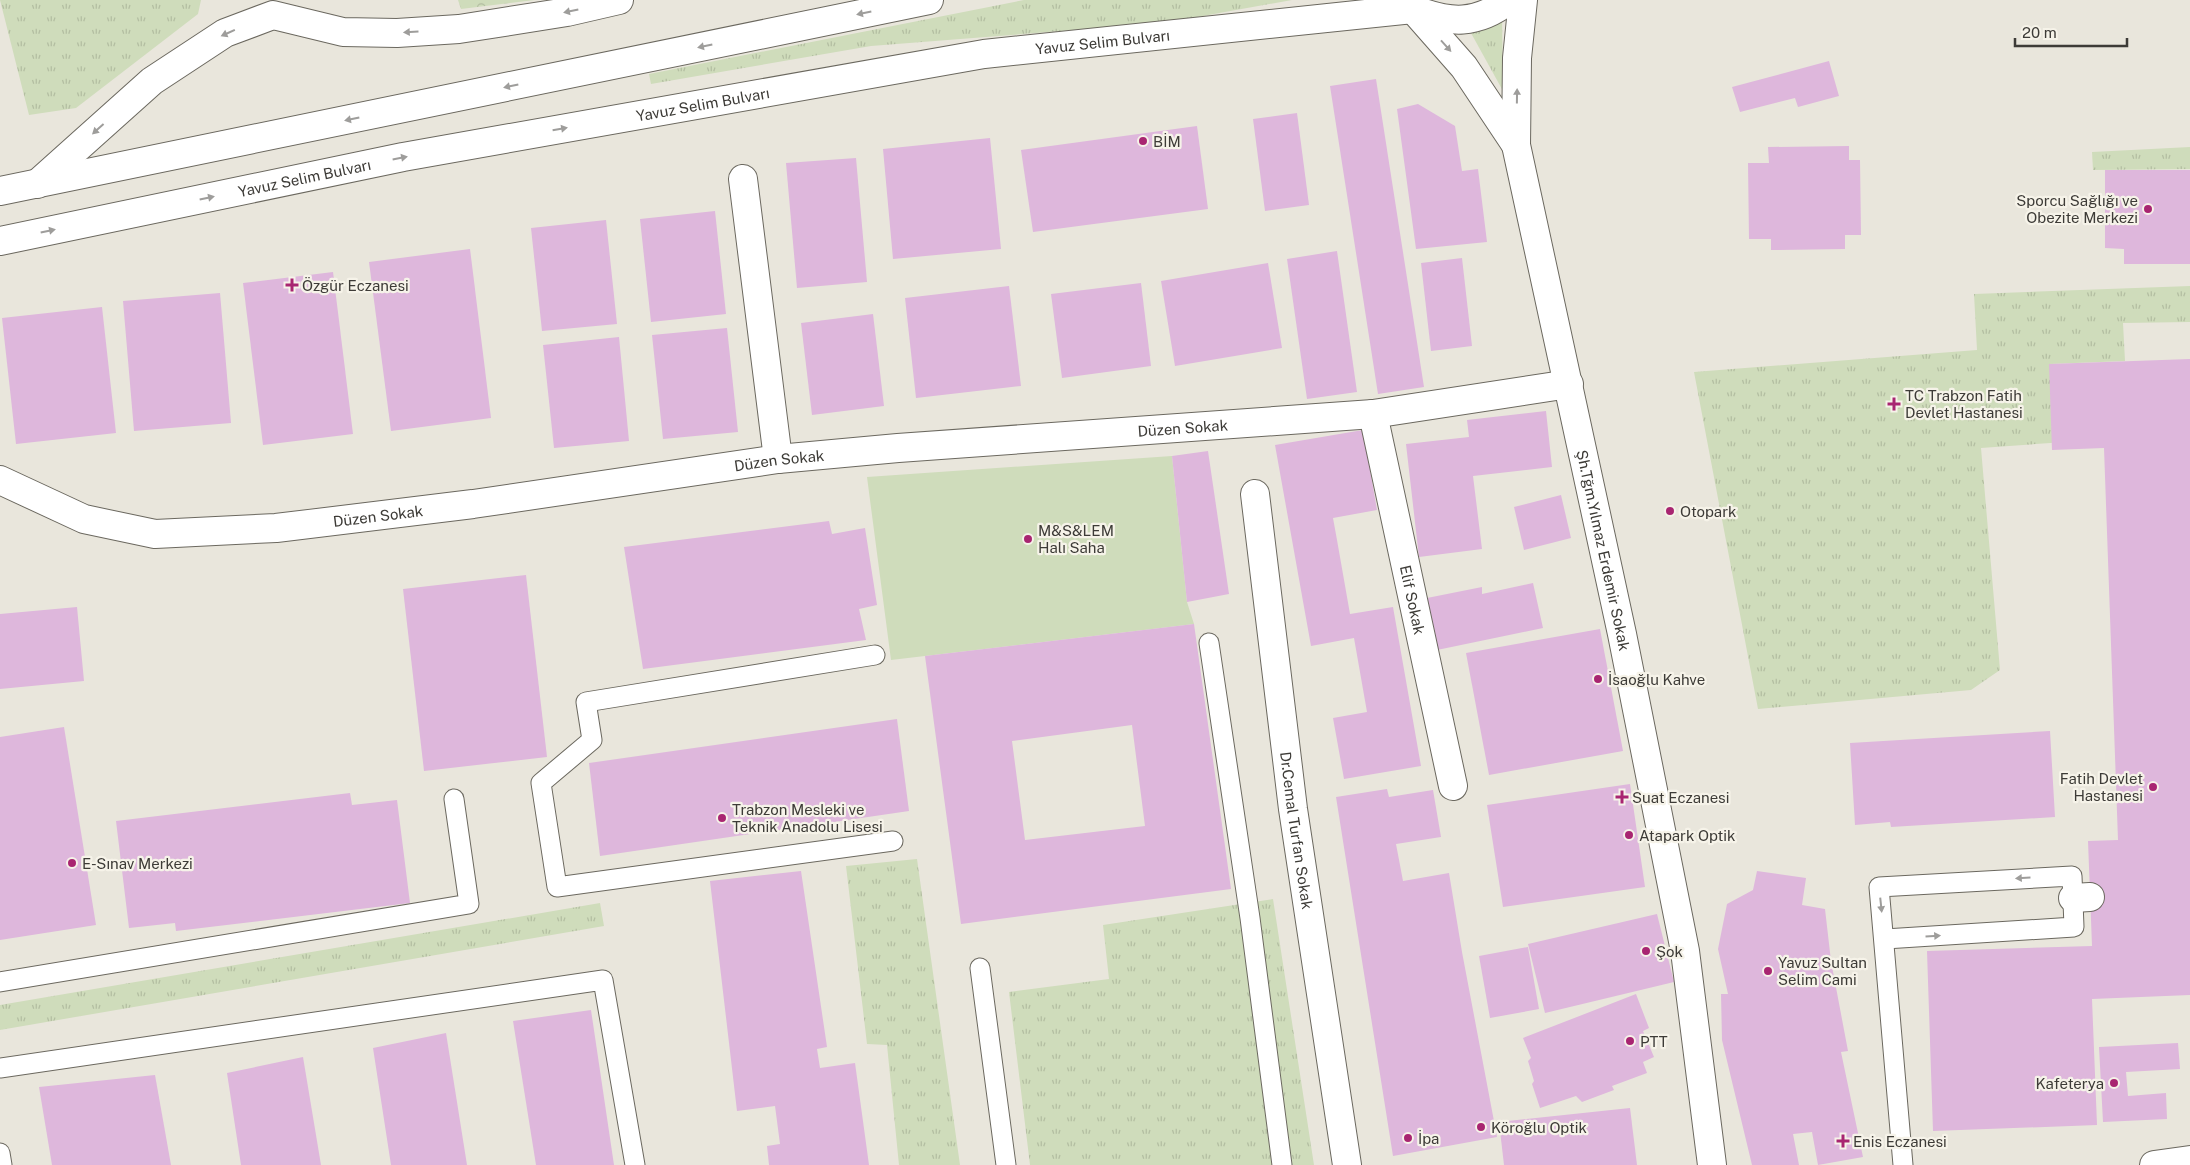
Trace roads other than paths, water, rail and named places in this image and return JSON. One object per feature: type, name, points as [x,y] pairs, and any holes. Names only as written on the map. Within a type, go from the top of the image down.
[{"type":"street","points":[[36,184],[152,81],[225,33],[279,8],[343,32],[397,33],[459,29],[566,12],[619,0]]},
{"type":"street","points":[[0,191],[929,0]]},
{"type":"street","name":"Yavuz Selim Bulvarı","points":[[0,241],[402,157],[984,54],[1408,5],[1437,19],[1462,20],[1487,14],[1509,0]]},
{"type":"street","name":"Şh.Tğm.Yılmaz Erdemir Sokak","points":[[1523,0],[1517,58],[1516,145],[1622,634],[1685,951],[1712,1165]]},
{"type":"street","name":"Şh.Tğm.Yılmaz Erdemir Sokak","points":[[1408,5],[1464,66],[1516,145]]},
{"type":"street","points":[[743,179],[778,459]]},
{"type":"street","name":"Düzen Sokak","points":[[0,480],[84,519],[156,534],[276,528],[473,504],[778,459],[898,448],[1373,414],[1569,384]]},
{"type":"street","name":"Elif Sokak","points":[[1373,414],[1453,786]]},
{"type":"street","name":"Dr.Cemal Turfan Sokak","points":[[1255,494],[1294,809],[1347,1165]]},
{"type":"street","points":[[2154,1165],[2190,1160]]},
{"type":"lane","points":[[1209,642],[1250,918],[1282,1165]]},
{"type":"lane","points":[[875,655],[586,702],[592,740],[541,783],[556,887],[893,841]]},
{"type":"lane","points":[[0,982],[469,904],[454,799]]},
{"type":"lane","points":[[1885,939],[2074,927],[2081,897],[2072,876],[1879,887],[1885,939],[1903,1165]]},
{"type":"lane","points":[[980,968],[1006,1165]]},
{"type":"lane","points":[[0,1068],[602,980],[635,1165]]},
{"type":"lane","points":[[0,1153],[2,1165]]},
{"type":"place","name":"BİM","points":[[1143,141]]},
{"type":"place","name":"Sporcu Sağlığı ve Obezite Merkezi","points":[[2148,209]]},
{"type":"place","name":"Özgür Eczanesi","points":[[292,285]]},
{"type":"place","name":"TC Trabzon Fatih Devlet Hastanesi","points":[[1894,404]]},
{"type":"place","name":"Otopark","points":[[1670,511]]},
{"type":"place","name":"M&S&LEM Halı Saha","points":[[1028,539]]},
{"type":"place","name":"İsaoğlu Kahve","points":[[1598,679]]},
{"type":"place","name":"Fatih Devlet Hastanesi","points":[[2153,787]]},
{"type":"place","name":"Suat Eczanesi","points":[[1622,797]]},
{"type":"place","name":"Trabzon Mesleki ve Teknik Anadolu Lisesi","points":[[722,818]]},
{"type":"place","name":"Atapark Optik","points":[[1629,835]]},
{"type":"place","name":"E-Sınav Merkezi","points":[[72,863]]},
{"type":"place","name":"Şok","points":[[1646,951]]},
{"type":"place","name":"Yavuz Sultan Selim Cami","points":[[1768,971]]},
{"type":"place","name":"PTT","points":[[1630,1041]]},
{"type":"place","name":"Kafeterya","points":[[2114,1083]]},
{"type":"place","name":"Köroğlu Optik","points":[[1481,1127]]},
{"type":"place","name":"İpa","points":[[1408,1138]]},
{"type":"place","name":"Enis Eczanesi","points":[[1843,1141]]}]
